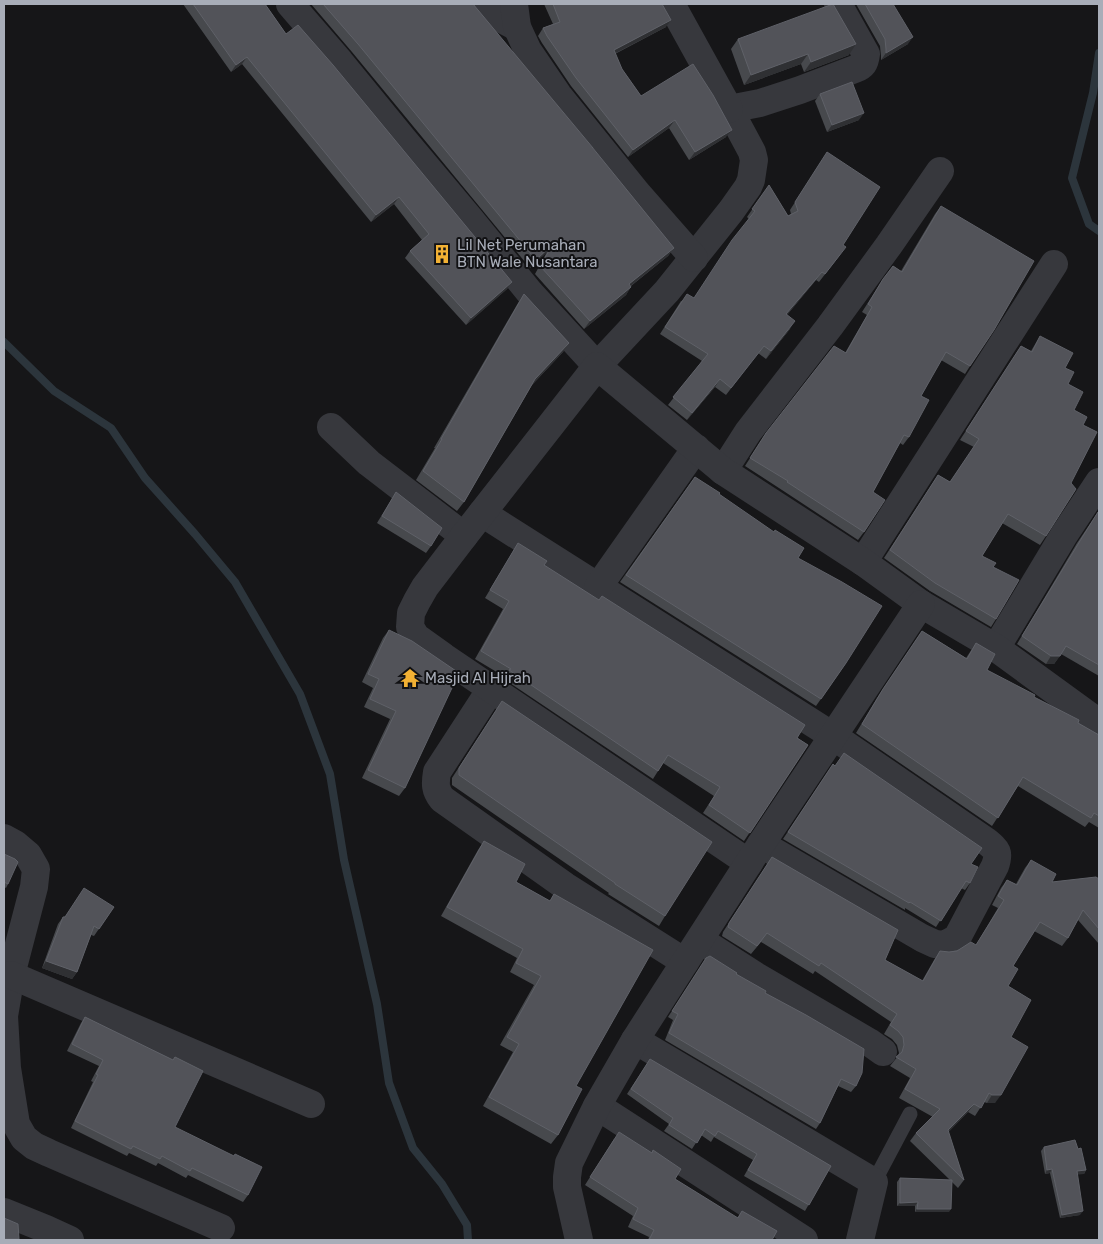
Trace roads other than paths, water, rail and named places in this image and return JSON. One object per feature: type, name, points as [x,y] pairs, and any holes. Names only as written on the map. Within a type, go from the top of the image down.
[{"type":"street","points":[[290,4],[530,293],[597,366],[723,471],[863,562],[921,604],[996,648],[1099,723]]},
{"type":"street","points":[[481,4],[496,16],[515,15],[528,51],[558,95],[637,194],[694,258]]},
{"type":"street","points":[[482,514],[832,736],[994,848],[998,854],[998,859],[957,938],[944,945],[935,944],[755,854],[491,690],[416,637],[410,627],[411,613],[425,587],[464,536],[597,366],[667,291],[748,187],[754,160],[752,152],[671,4]]},
{"type":"street","points":[[728,109],[760,103],[792,93],[862,66],[866,54],[838,4]]},
{"type":"street","points":[[723,471],[748,432],[830,326],[940,171]]},
{"type":"street","points":[[863,562],[1054,264]]},
{"type":"street","points":[[331,428],[369,463],[464,536]]},
{"type":"street","points":[[598,587],[696,448]]},
{"type":"street","points":[[996,648],[1064,535],[1099,482]]},
{"type":"street","points":[[580,1240],[567,1187],[567,1177],[569,1163],[597,1106],[635,1040],[685,962],[832,736],[921,604]]},
{"type":"street","points":[[491,690],[437,772],[436,792],[442,800],[565,886],[685,962]]},
{"type":"street","points":[[4,838],[28,855],[36,870],[34,887],[10,975],[4,1016],[7,1068],[16,1124],[24,1138],[34,1146],[221,1228]]},
{"type":"street","points":[[700,940],[883,1052]]},
{"type":"street","points":[[10,975],[311,1104]]},
{"type":"street","points":[[635,1040],[874,1182],[860,1240]]},
{"type":"street","points":[[597,1106],[804,1240]]},
{"type":"street","points":[[4,1212],[70,1240]]},
{"type":"lane","points":[[874,1182],[910,1114]]},
{"type":"waterway","points":[[1099,53],[1093,93],[1072,178],[1089,224],[1099,231]]},
{"type":"waterway","points":[[4,342],[54,391],[111,428],[145,478],[235,582],[300,694],[330,774],[344,860],[377,1004],[389,1083],[413,1148],[442,1184],[467,1225],[468,1240]]},
{"type":"place","name":"Lil Net Perumahan BTN Wale Nusantara","points":[[442,254]]},
{"type":"place","name":"Masjid Al Hijrah","points":[[410,678]]}]
